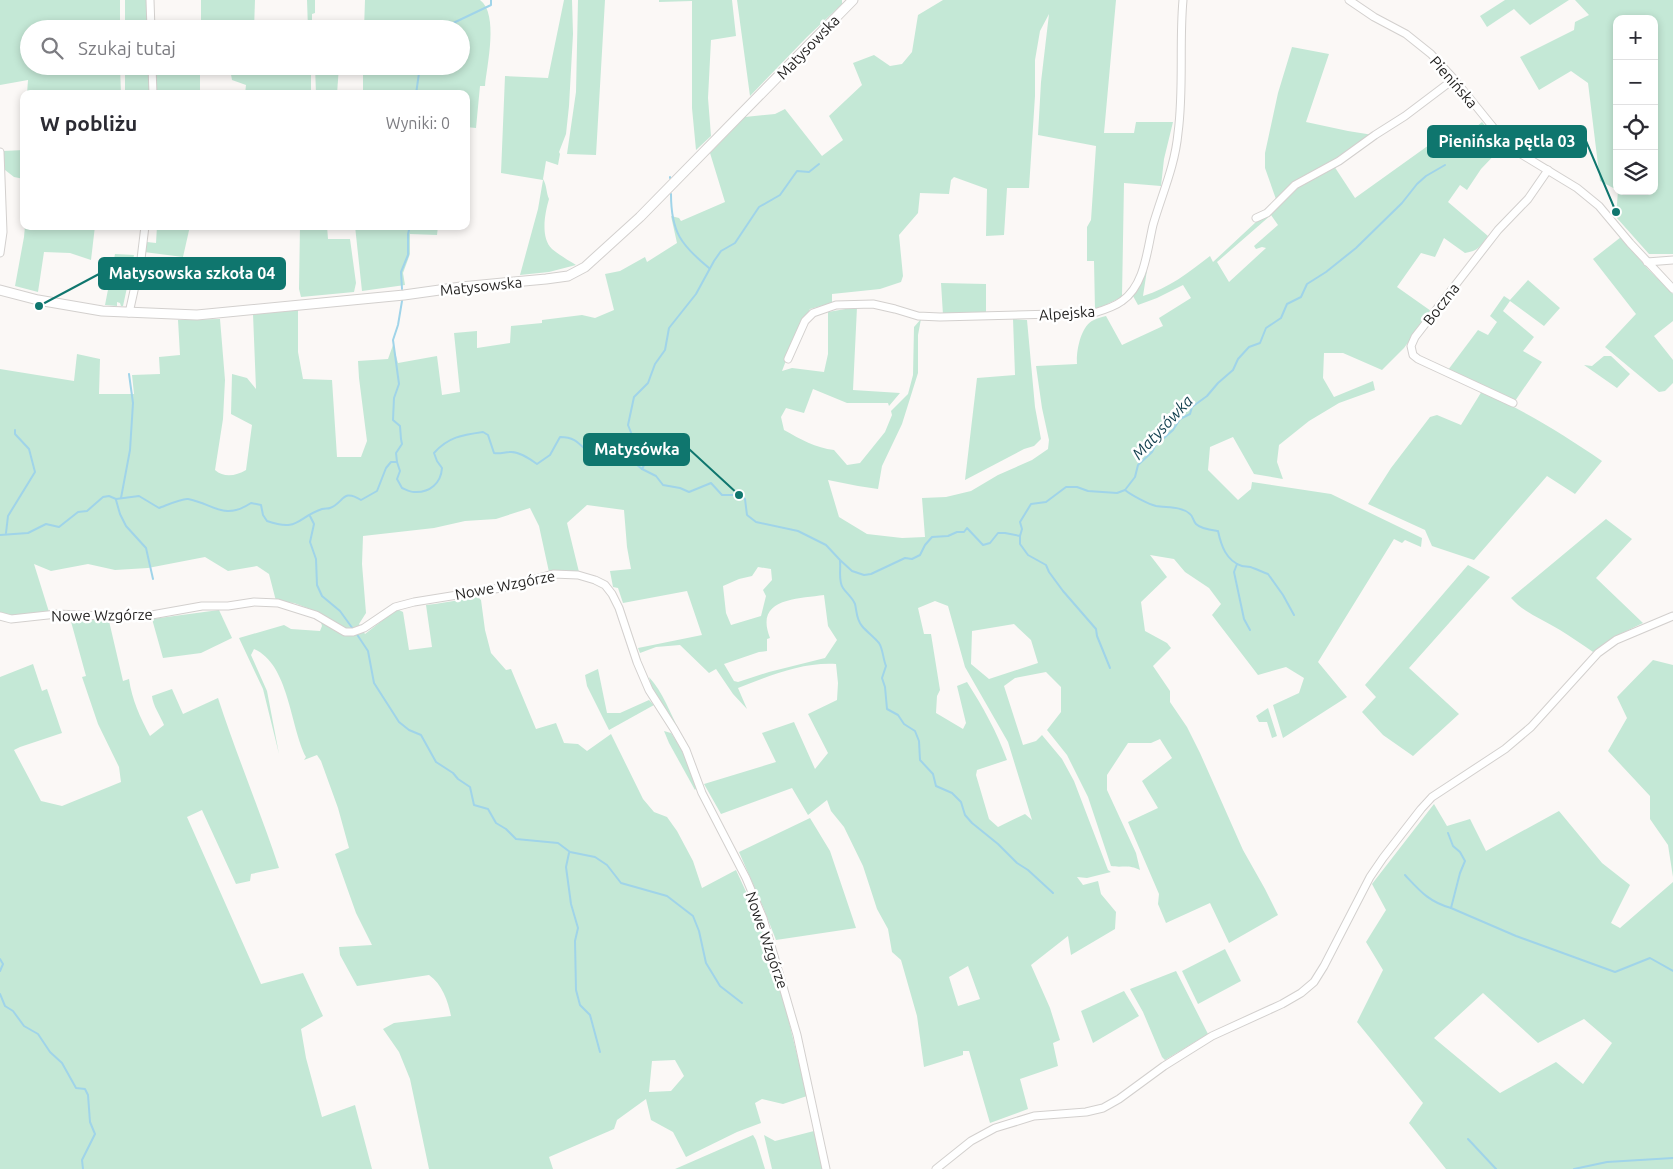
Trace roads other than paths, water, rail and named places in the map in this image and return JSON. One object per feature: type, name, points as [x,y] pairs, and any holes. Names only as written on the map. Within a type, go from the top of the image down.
[{"type":"street","points":[[150,0],[151,20]]},
{"type":"street","name":"Matysowska","points":[[0,290],[74,307],[129,313],[197,315],[563,277],[576,272],[594,260],[640,217],[854,0]]},
{"type":"street","name":"Alpejska","points":[[788,359],[805,321],[813,313],[836,305],[873,304],[918,316],[940,318],[1094,313],[1111,308],[1130,295],[1140,278],[1154,224],[1174,161],[1181,93],[1180,48],[1183,0]]},
{"type":"street","name":"Pienińska","points":[[1349,0],[1412,38],[1431,54],[1501,137],[1516,151],[1577,188],[1599,206],[1673,290]]},
{"type":"street","points":[[152,75],[153,90]]},
{"type":"street","points":[[1256,218],[1267,213],[1295,185],[1338,161],[1454,79]]},
{"type":"street","points":[[0,152],[3,232],[0,253]]},
{"type":"street","name":"Boczna","points":[[1513,403],[1418,359],[1413,355],[1411,346],[1415,337],[1498,230],[1528,199],[1548,170]]},
{"type":"street","points":[[129,313],[139,268],[144,230]]},
{"type":"street","points":[[1647,262],[1673,260]]},
{"type":"street","name":"Nowe Wzgórze","points":[[0,616],[11,618],[57,614],[126,617],[146,616],[202,606],[228,606],[254,602],[278,603],[316,615],[345,632],[354,632],[364,628],[395,607],[414,602],[507,587],[553,574],[578,575],[595,580],[605,586],[612,594],[619,608],[637,662],[649,690],[686,750],[702,792],[746,878],[763,918],[798,1034],[826,1169]]},
{"type":"street","points":[[936,1169],[970,1141],[995,1128],[1034,1116],[1086,1112],[1103,1108],[1212,1036],[1268,1011],[1301,993],[1314,982],[1324,966],[1370,877],[1432,797],[1504,749],[1531,727],[1598,653],[1616,640],[1673,616]]},
{"type":"waterway","points":[[460,20],[491,5],[491,0]]},
{"type":"waterway","points":[[417,90],[419,75]]},
{"type":"waterway","points":[[642,469],[648,458],[646,448],[632,435],[628,425],[634,397],[648,383],[655,364],[665,350],[669,328],[696,294],[721,251],[735,243],[759,207],[780,195],[797,171],[809,172],[819,164]]},
{"type":"waterway","name":"Matysówka","points":[[0,535],[28,533],[46,524],[59,527],[78,512],[87,511],[103,497],[109,496],[116,499],[139,496],[159,508],[185,499],[226,511],[233,511],[251,503],[261,505],[263,515],[267,521],[285,525],[292,524],[322,509],[335,506],[347,496],[350,495],[361,500],[377,491],[386,468],[391,462],[397,462],[400,471],[397,479],[402,488],[414,492],[430,489],[437,482],[442,468],[434,453],[450,440],[468,434],[483,432],[488,435],[494,453],[517,453],[537,464],[550,455],[560,437],[565,437],[577,442],[590,454],[621,457],[631,460],[642,469],[656,476],[663,485],[680,488],[689,492],[711,483],[722,495],[739,495],[745,499],[747,515],[756,522],[798,531],[826,545],[852,571],[864,575],[871,574],[905,558],[912,559],[920,555],[932,537],[964,532],[967,528],[983,545],[990,543],[998,533],[1020,536],[1022,529],[1020,522],[1031,504],[1046,502],[1066,487],[1117,493],[1125,490],[1135,477],[1138,465],[1173,430],[1180,419],[1190,414],[1192,407],[1207,396],[1233,370],[1238,359],[1249,347],[1260,343],[1266,328],[1281,318],[1287,304],[1301,297],[1307,284],[1326,272],[1356,248],[1402,203],[1426,176],[1445,165]]},
{"type":"waterway","points":[[671,194],[673,218],[679,237],[691,252],[709,268]]},
{"type":"waterway","points":[[402,289],[401,272],[408,255],[409,230]]},
{"type":"waterway","points":[[397,462],[396,453],[402,444],[400,426],[393,420],[394,398],[399,384],[393,340],[402,301]]},
{"type":"waterway","points":[[121,498],[130,450],[133,403],[129,374]]},
{"type":"waterway","points":[[6,533],[8,516],[35,472],[29,449],[15,434],[15,430]]},
{"type":"waterway","points":[[1125,490],[1153,505],[1186,511],[1198,526],[1218,531],[1228,556],[1236,564],[1252,567],[1268,574],[1294,615]]},
{"type":"waterway","points":[[116,500],[126,526],[146,548],[153,579]]},
{"type":"waterway","points":[[310,516],[314,524],[310,542],[316,559],[317,585],[322,596],[340,611],[353,629]]},
{"type":"waterway","points":[[1020,536],[1020,544],[1028,555],[1046,565],[1063,591],[1096,629],[1110,668]]},
{"type":"waterway","points":[[840,561],[841,585],[855,604],[860,623],[879,643],[881,648],[886,666],[882,678],[885,687],[887,709],[898,715],[904,724],[915,731],[919,741],[920,760],[933,774],[936,786],[952,793],[961,802],[965,815],[972,823],[1053,893]]},
{"type":"waterway","points":[[1237,564],[1234,572],[1244,619],[1250,630]]},
{"type":"waterway","points":[[356,633],[368,651],[374,683],[399,722],[409,730],[421,735],[436,762],[470,787],[474,805],[488,809],[496,823],[506,829],[516,839],[558,843],[570,852],[595,857],[607,865],[621,883],[667,896],[693,916],[699,931],[706,963],[720,986],[742,1003]]},
{"type":"waterway","points":[[1448,833],[1453,846],[1460,852],[1465,861],[1451,908]]},
{"type":"waterway","points":[[569,853],[566,867],[571,904],[578,928],[575,941],[576,990],[580,1005],[590,1015],[600,1052]]},
{"type":"waterway","points":[[1405,875],[1420,891],[1443,906],[1516,936],[1615,972],[1650,958],[1673,971]]},
{"type":"waterway","points":[[0,959],[3,964],[0,971]]},
{"type":"waterway","points":[[0,994],[5,1006],[13,1011],[24,1026],[38,1034],[50,1052],[62,1063],[76,1088],[85,1089],[88,1095],[90,1122],[95,1134],[82,1160],[83,1169]]},
{"type":"waterway","points":[[1468,1139],[1496,1169]]},
{"type":"waterway","points":[[1574,1169],[1607,1162],[1673,1158]]},
{"type":"place","name":"Pienińska pętla 03","points":[[1616,212]]},
{"type":"place","name":"Matysowska szkoła 04","points":[[39,306]]},
{"type":"place","name":"Matysówka","points":[[739,495]]}]
